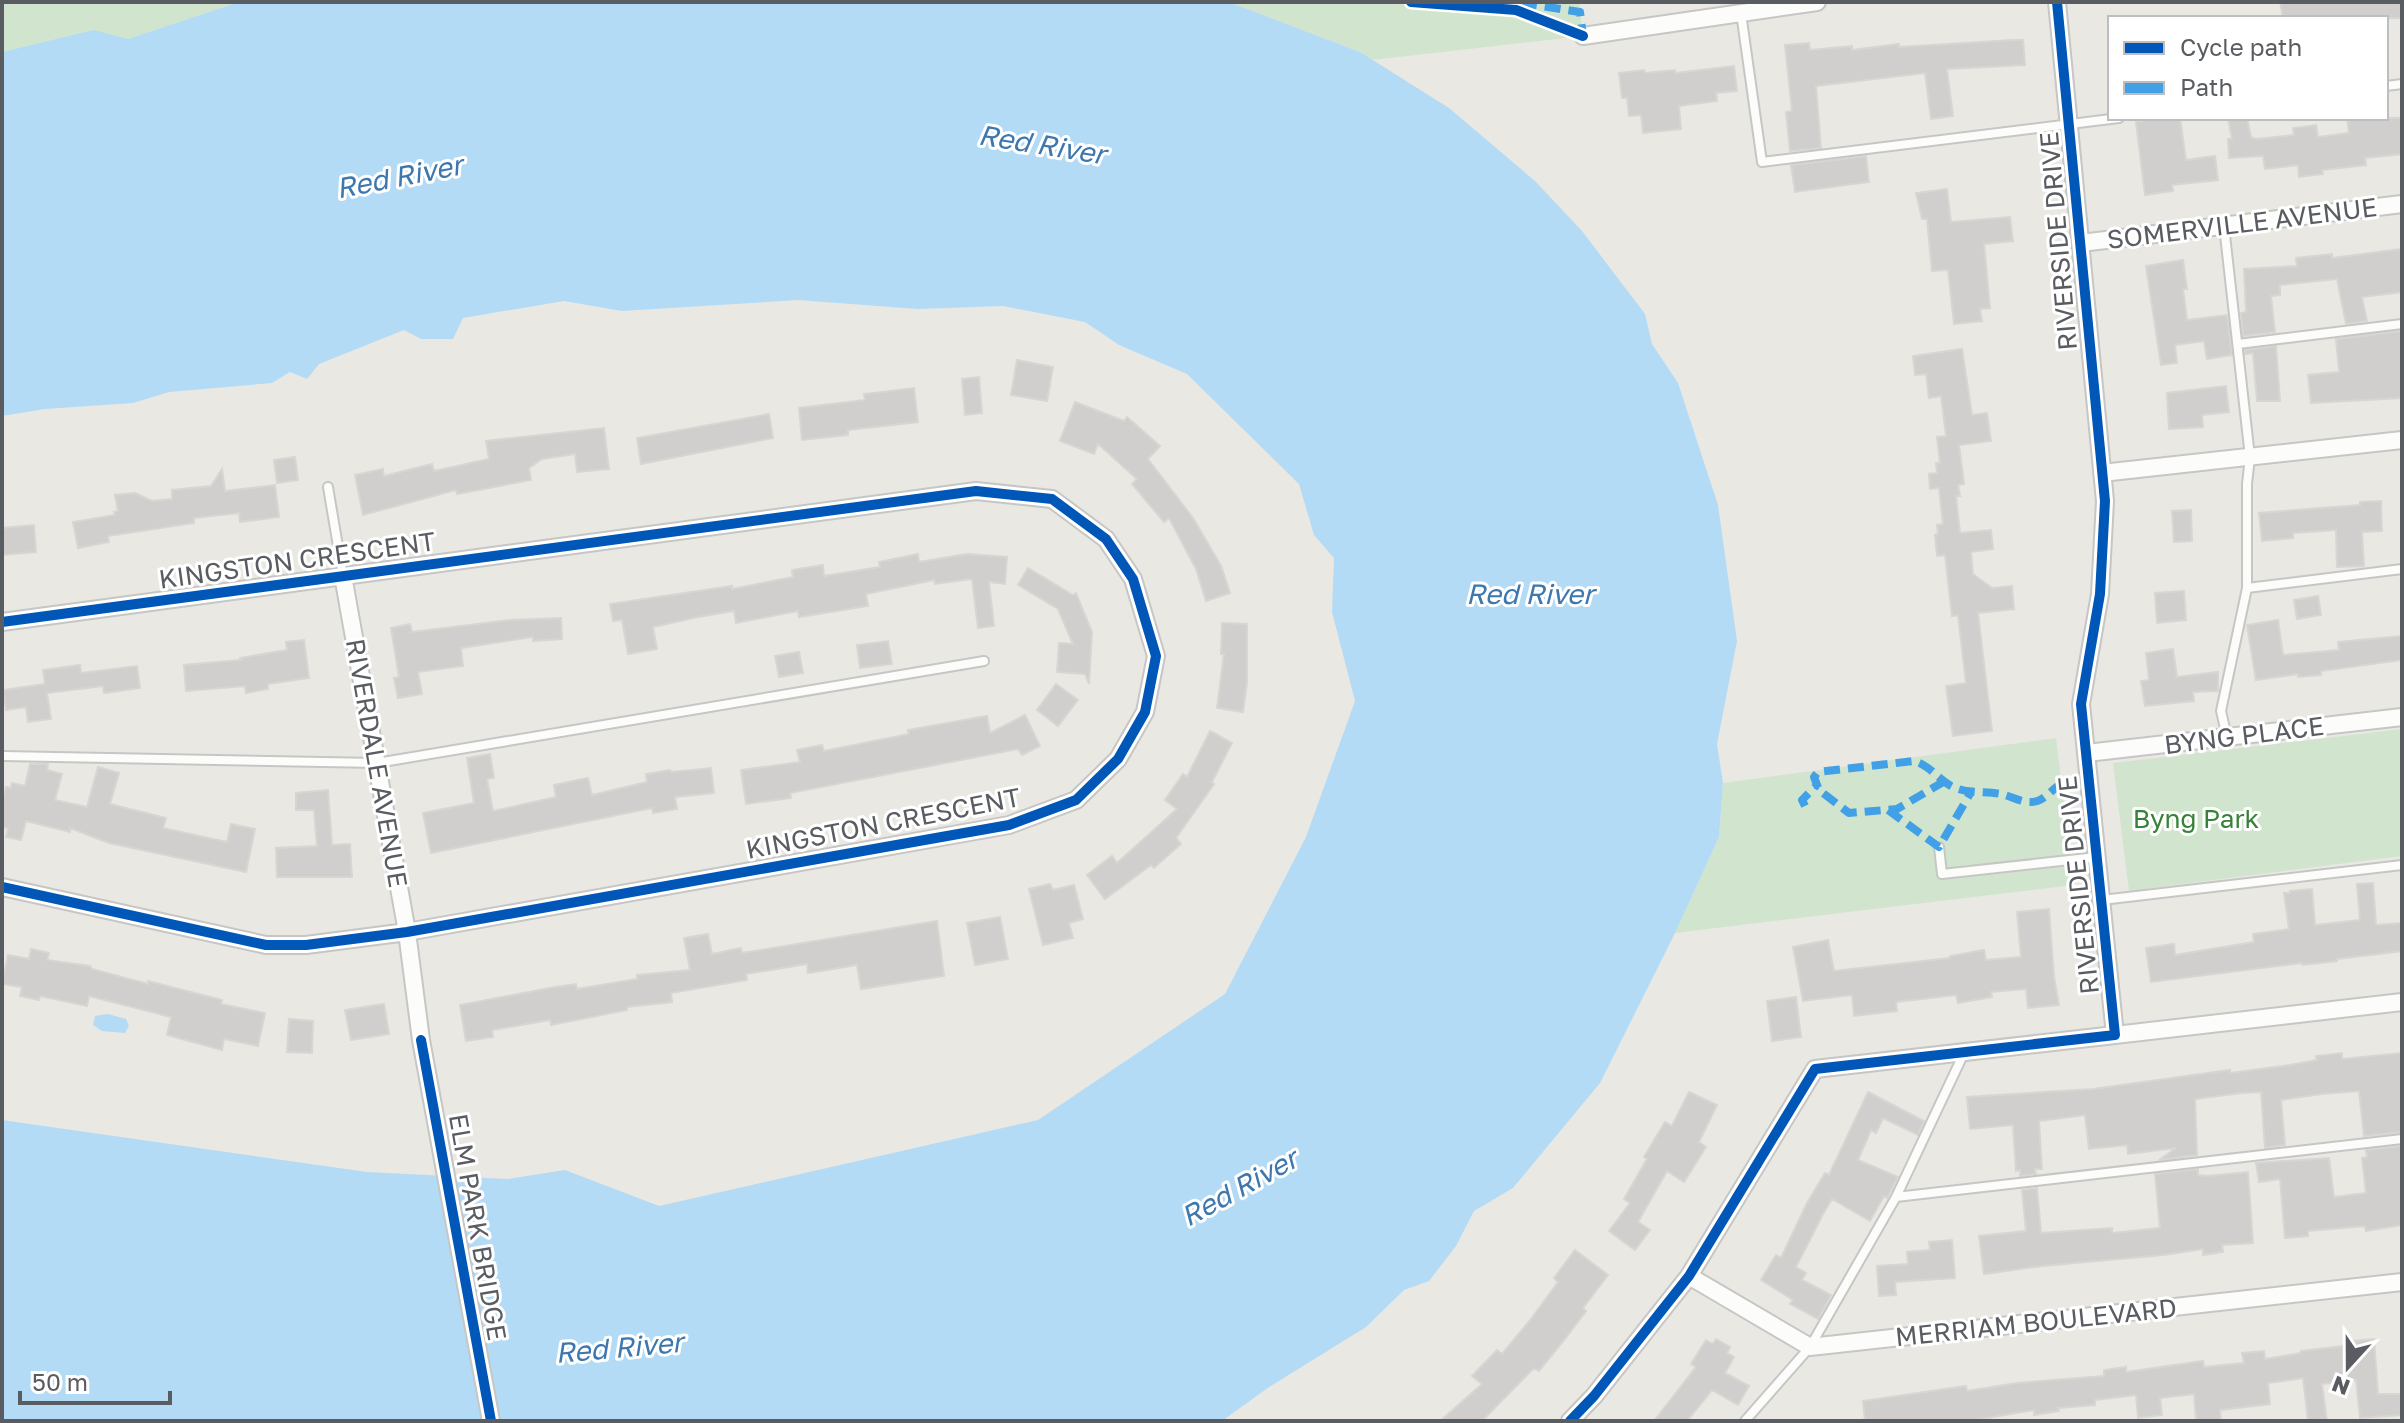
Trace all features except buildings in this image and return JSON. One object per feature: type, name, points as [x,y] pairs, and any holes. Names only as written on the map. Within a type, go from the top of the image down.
[{"type":"street","points":[[1583,36],[1817,2]]},
{"type":"street","name":"RIVERSIDE DRIVE","points":[[2057,2],[2105,501],[2100,594],[2081,704],[2115,1035]]},
{"type":"street","name":"SOMERVILLE AVENUE","points":[[2081,243],[2402,204]]},
{"type":"street","points":[[2102,473],[2402,440]]},
{"type":"street","name":"KINGSTON CRESCENT","points":[[2,622],[992,491],[1052,499],[1106,539],[1133,579],[1156,656],[1145,712],[1118,759],[1076,800],[1009,825],[407,932],[306,945],[266,945],[2,887]]},
{"type":"street","name":"RIVERDALE AVENUE","points":[[343,576],[407,932],[421,1040]]},
{"type":"street","name":"BYNG PLACE","points":[[2087,753],[2402,717]]},
{"type":"street","points":[[1570,1421],[1594,1396],[1689,1276],[1815,1069],[2402,1002]]},
{"type":"street","name":"ELM PARK BRIDGE","points":[[421,1040],[491,1421]]},
{"type":"street","points":[[1689,1276],[1810,1347]]},
{"type":"street","name":"MERRIAM BOULEVARD","points":[[1810,1347],[2402,1282]]},
{"type":"lane","points":[[1740,11],[1762,162],[2108,119]]},
{"type":"lane","points":[[2224,226],[2250,457],[2247,588],[2221,711],[2227,737]]},
{"type":"lane","points":[[2238,344],[2402,324]]},
{"type":"lane","name":"RIVERDALE AVENUE","points":[[328,487],[343,576]]},
{"type":"lane","points":[[2247,588],[2402,569]]},
{"type":"lane","points":[[2,756],[377,763],[984,661]]},
{"type":"lane","points":[[1939,847],[1942,874],[2097,857]]},
{"type":"lane","points":[[2102,900],[2402,865]]},
{"type":"lane","points":[[1745,1421],[1810,1347],[1896,1197],[1965,1052]]},
{"type":"lane","points":[[1896,1197],[2402,1139]]},
{"type":"green space","points":[[2,2],[239,2],[128,39],[94,31],[2,52]]},
{"type":"green space","points":[[1229,2],[1579,2],[1583,36],[1372,60],[1360,52]]},
{"type":"green space","name":"Byng Park","points":[[2402,729],[2402,856],[2129,891],[2113,763]]},
{"type":"green space","points":[[2056,738],[2074,885],[1675,933],[1719,837],[1723,783]]},
{"type":"water","name":"Red River","points":[[239,2],[1229,2],[1360,52],[1449,108],[1535,181],[1582,231],[1645,314],[1652,344],[1678,383],[1718,505],[1737,641],[1717,744],[1723,783],[1719,837],[1600,1083],[1513,1188],[1474,1211],[1456,1246],[1429,1281],[1404,1290],[1366,1327],[1269,1387],[1222,1421],[2,1421],[2,1120],[367,1172],[508,1179],[565,1170],[659,1206],[1038,1120],[1225,994],[1306,837],[1355,701],[1332,612],[1334,558],[1314,535],[1299,484],[1187,374],[1119,345],[1085,322],[1003,306],[918,309],[798,300],[622,311],[564,301],[463,318],[453,339],[421,339],[404,330],[319,364],[307,379],[290,372],[272,383],[169,392],[133,403],[45,409],[2,416],[2,52],[94,30],[128,39]]},
{"type":"water","points":[[108,1014],[126,1019],[129,1026],[125,1033],[102,1031],[93,1025],[95,1016]]},
{"type":"marked path","points":[[1521,3],[1580,12],[1583,36]]},
{"type":"marked path","points":[[1945,781],[1897,809],[1849,813],[1819,790],[1814,777],[1818,772],[1914,761],[1924,765],[1957,789],[2001,794],[2028,802],[2041,800],[2064,783]]},
{"type":"marked path","points":[[1805,806],[1802,800],[1817,785]]},
{"type":"marked path","points":[[1888,810],[1939,847],[1971,792]]},
{"type":"cycle path","points":[[1411,2],[1516,10],[1583,36]]},
{"type":"cycle path","points":[[1570,1421],[1594,1396],[1689,1276],[1815,1069],[2115,1035],[2081,704],[2100,594],[2105,501],[2057,2]]},
{"type":"cycle path","points":[[2,622],[976,491],[1052,499],[1106,539],[1133,579],[1156,656],[1145,712],[1118,759],[1076,800],[1009,825],[407,932],[306,945],[266,945],[2,887]]},
{"type":"cycle path","points":[[421,1040],[491,1421]]}]
